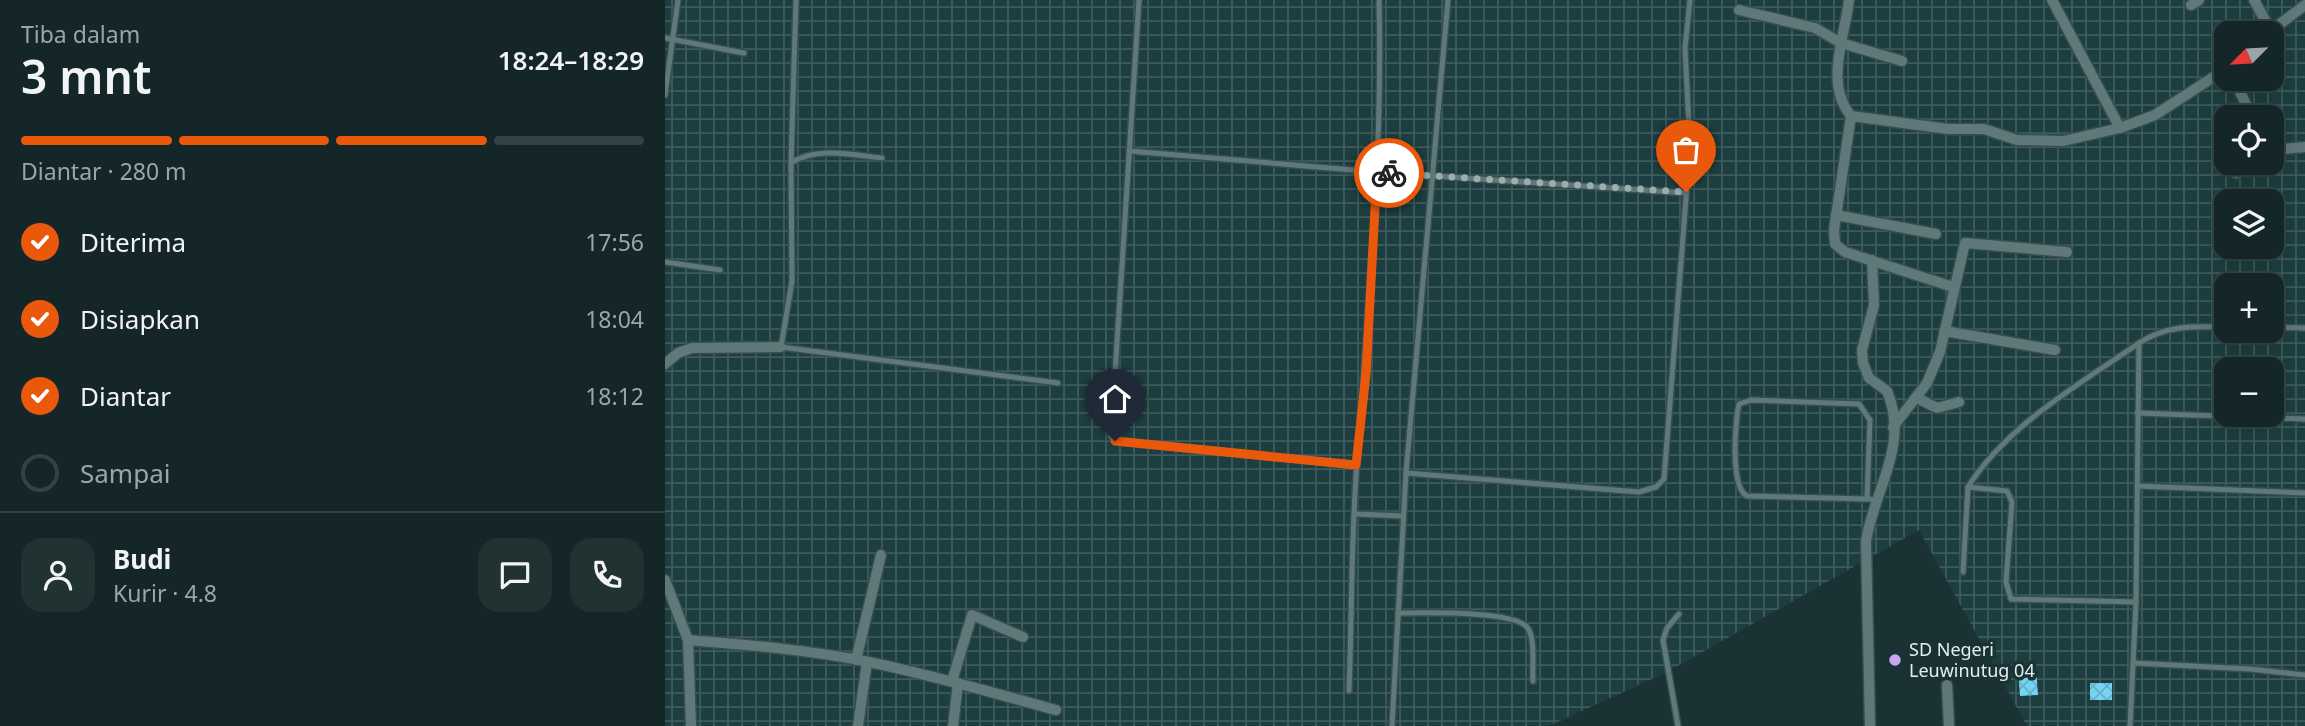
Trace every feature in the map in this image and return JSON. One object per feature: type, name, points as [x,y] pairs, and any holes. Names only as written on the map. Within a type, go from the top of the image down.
[{"type":"street","points":[[1849,0],[1837,80],[1851,116],[1834,240],[1838,249],[1952,287]]},
{"type":"street","points":[[2052,0],[2120,128]]},
{"type":"street","points":[[2254,0],[2264,21]]},
{"type":"street","points":[[2284,21],[2305,5]]},
{"type":"street","points":[[1739,10],[1815,28],[1841,43],[1902,61]]},
{"type":"street","points":[[1851,116],[1948,130],[1984,129],[2017,140],[2063,141],[2120,128],[2155,115],[2214,77]]},
{"type":"street","points":[[2284,149],[2305,147]]},
{"type":"street","points":[[1836,215],[1936,234]]},
{"type":"street","points":[[1893,428],[1917,398],[1940,352],[1963,245],[1969,241],[2067,252]]},
{"type":"street","points":[[1870,726],[1866,541],[1872,499],[1888,472],[1893,428],[1887,391],[1869,378],[1863,363],[1862,350],[1874,305],[1872,260]]},
{"type":"street","points":[[1944,331],[2055,350]]},
{"type":"street","points":[[665,363],[678,353],[692,348],[781,347]]},
{"type":"street","points":[[1917,398],[1937,408],[1959,402]]},
{"type":"street","points":[[858,726],[861,661],[881,555]]},
{"type":"street","points":[[665,580],[688,640],[691,726]]},
{"type":"street","points":[[953,726],[955,682],[972,615],[1023,636]]},
{"type":"street","points":[[688,640],[789,649],[861,661],[955,682],[1056,710]]},
{"type":"street","points":[[1947,685],[1949,726]]},
{"type":"lane","points":[[665,95],[675,39],[678,0]]},
{"type":"lane","points":[[796,0],[791,163],[792,281],[781,347],[1058,383]]},
{"type":"lane","points":[[1139,0],[1111,434],[1113,439],[1356,465]]},
{"type":"lane","points":[[1349,691],[1356,465],[1366,374],[1377,172],[1379,0]]},
{"type":"lane","points":[[1392,726],[1406,472],[1448,0]]},
{"type":"lane","points":[[1406,472],[1639,492],[1656,487],[1664,479],[1667,469],[1690,147],[1685,48],[1690,0]]},
{"type":"lane","points":[[665,38],[744,53]]},
{"type":"lane","points":[[1129,151],[1377,172],[1686,192]]},
{"type":"lane","points":[[791,163],[800,157],[817,154],[882,158]]},
{"type":"lane","points":[[665,262],[720,270]]},
{"type":"lane","points":[[1963,572],[1968,487],[1983,463],[2083,381],[2154,333],[2177,327],[2214,327]]},
{"type":"lane","points":[[2284,327],[2305,327]]},
{"type":"lane","points":[[2131,722],[2136,602],[2139,343]]},
{"type":"lane","points":[[1751,400],[1859,404],[1865,409],[1870,420],[1872,499],[1741,493],[1736,481],[1739,404],[1751,400]]},
{"type":"lane","points":[[2137,413],[2305,419]]},
{"type":"lane","points":[[2137,486],[2305,493]]},
{"type":"lane","points":[[1968,487],[2011,494],[2006,582],[2011,599],[2136,602]]},
{"type":"lane","points":[[1356,514],[1403,516]]},
{"type":"lane","points":[[1398,613],[1480,615],[1520,622],[1531,635],[1533,681]]},
{"type":"lane","points":[[1678,726],[1663,640],[1667,628],[1679,614]]},
{"type":"lane","points":[[2134,663],[2250,669],[2305,676]]},
{"type":"shaded area","points":[[665,0],[2305,0],[2305,726],[2027,726],[1919,530],[1665,673],[1549,726],[665,726]]},
{"type":"building","points":[[2036,669],[2038,695],[2020,696],[2018,670]]},
{"type":"building","points":[[2090,683],[2112,683],[2112,700],[2090,700]]},
{"type":"way so far","points":[[1389,173],[1686,192]]},
{"type":"place","name":"SD Negeri Leuwinutug 04","points":[[1895,660]]},
{"type":"route","points":[[1115,441],[1356,465],[1366,374],[1377,172],[1389,173]]}]
